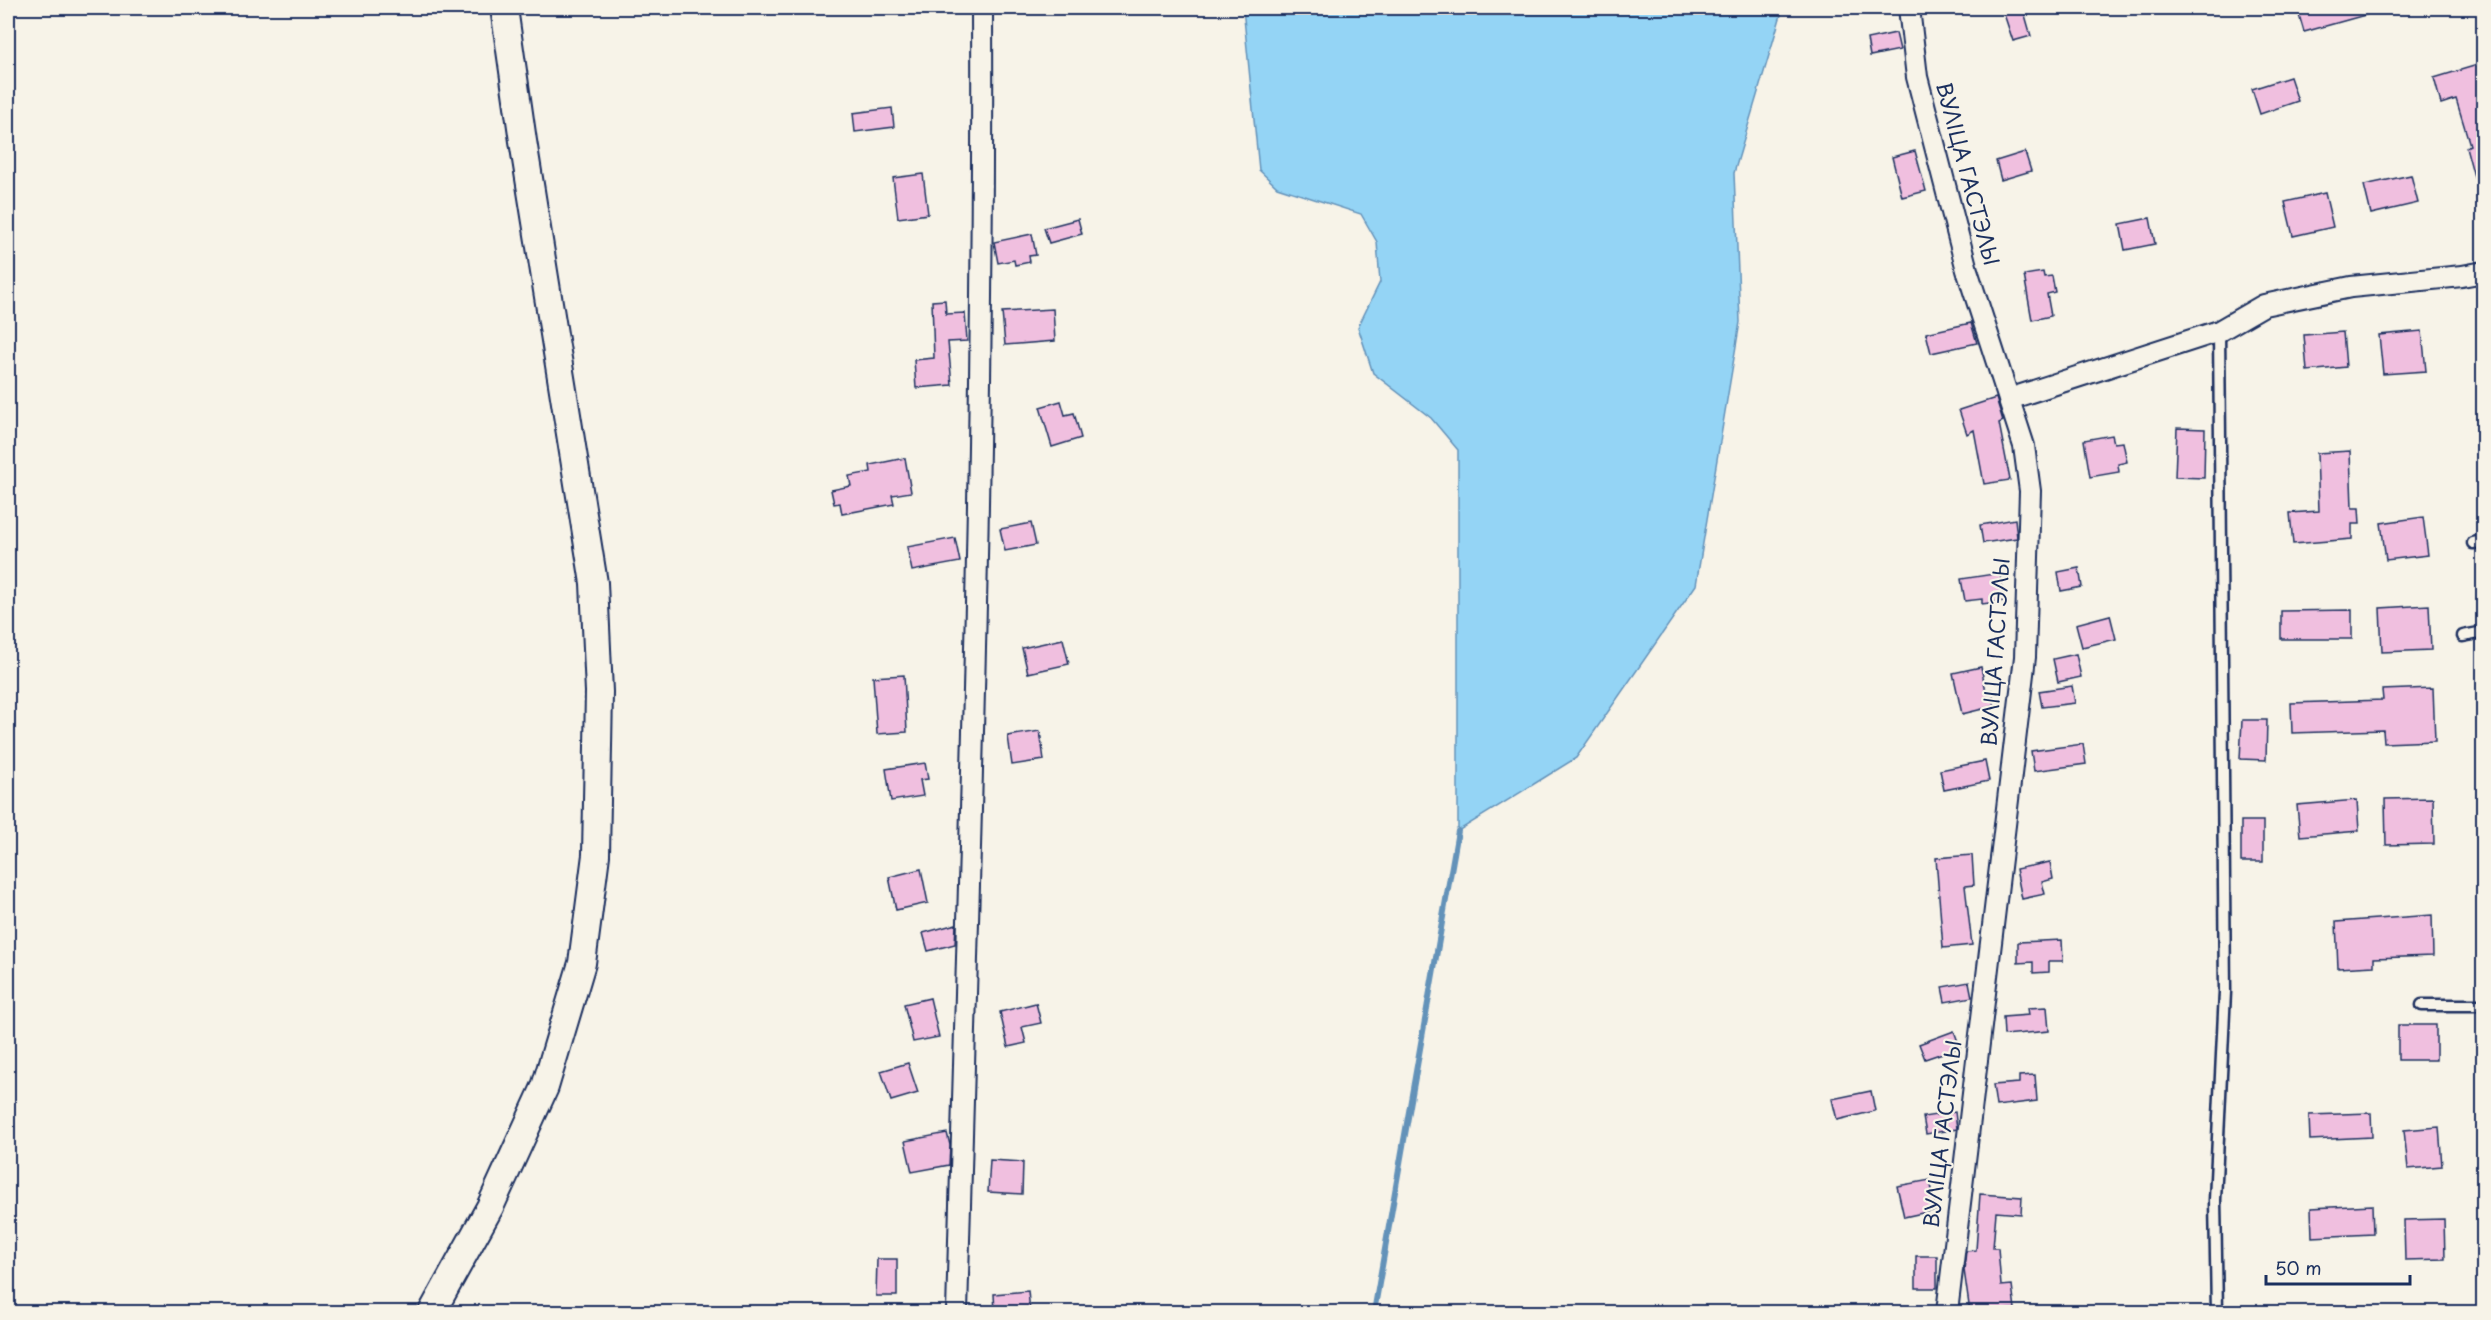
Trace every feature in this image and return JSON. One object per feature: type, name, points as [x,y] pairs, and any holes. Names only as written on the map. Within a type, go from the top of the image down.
[{"type":"street","points":[[432,1312],[490,1207],[545,1087],[582,963],[596,855],[599,692],[594,583],[504,8]]},
{"type":"street","points":[[957,1312],[977,605],[983,168],[982,8]]},
{"type":"street","name":"ВУЛІЦА ГАСТЭЛЫ","points":[[1909,8],[1917,77],[1967,270],[2024,446],[2030,491],[2025,657],[1955,1227],[1947,1312]]},
{"type":"street","points":[[2009,399],[2218,331],[2264,305],[2352,287],[2484,272]]},
{"type":"lane","points":[[2217,1312],[2215,1200],[2225,992],[2218,331]]},
{"type":"lane","points":[[2463,636],[2484,632]]},
{"type":"lane","points":[[2421,1005],[2484,1005]]},
{"type":"water","points":[[1243,8],[1783,8],[1734,173],[1740,322],[1696,585],[1576,758],[1458,831],[1458,450],[1431,418],[1373,373],[1358,327],[1380,282],[1377,242],[1361,214],[1277,187],[1259,170]]},
{"type":"building","points":[[2002,8],[2023,8],[2031,36],[2013,41]]},
{"type":"building","points":[[2297,8],[2375,8],[2376,12],[2304,32]]},
{"type":"building","points":[[1896,33],[1900,50],[1870,56],[1867,39]]},
{"type":"building","points":[[2484,63],[2484,194],[2479,195],[2466,147],[2470,145],[2456,99],[2441,104],[2434,78]]},
{"type":"building","points":[[2290,77],[2298,101],[2260,114],[2252,89]]},
{"type":"building","points":[[892,108],[894,127],[855,132],[853,113]]},
{"type":"building","points":[[1915,151],[1926,191],[1902,197],[1892,157]]},
{"type":"building","points":[[2025,152],[2031,171],[2001,180],[1996,161]]},
{"type":"building","points":[[923,174],[928,214],[898,218],[893,178]]},
{"type":"building","points":[[2411,175],[2418,203],[2371,214],[2364,185]]},
{"type":"building","points":[[2325,193],[2333,227],[2293,236],[2285,202]]},
{"type":"building","points":[[2150,218],[2155,244],[2125,250],[2120,224]]},
{"type":"building","points":[[1078,219],[1082,234],[1049,243],[1044,228]]},
{"type":"building","points":[[1032,234],[1036,255],[1029,256],[1030,262],[1015,265],[1014,260],[998,263],[994,242]]},
{"type":"building","points":[[2043,272],[2044,277],[2052,276],[2055,292],[2047,294],[2051,316],[2032,320],[2024,275]]},
{"type":"building","points":[[945,300],[946,314],[965,313],[967,341],[948,342],[952,385],[916,388],[914,360],[934,358],[932,301]]},
{"type":"building","points":[[1053,309],[1055,341],[1005,345],[1002,312]]},
{"type":"building","points":[[1971,323],[1977,343],[1931,353],[1926,333]]},
{"type":"building","points":[[2422,331],[2426,371],[2383,374],[2379,335]]},
{"type":"building","points":[[2343,332],[2346,367],[2307,371],[2304,335]]},
{"type":"building","points":[[1996,398],[2003,421],[1999,423],[2010,480],[1984,484],[1974,430],[1967,434],[1959,410]]},
{"type":"building","points":[[1061,401],[1065,415],[1074,413],[1081,438],[1052,447],[1040,407]]},
{"type":"building","points":[[2177,428],[2205,429],[2204,478],[2175,477]]},
{"type":"building","points":[[2112,435],[2114,443],[2123,442],[2127,462],[2118,464],[2119,472],[2090,477],[2084,440]]},
{"type":"building","points":[[2350,451],[2352,508],[2359,508],[2360,524],[2352,524],[2352,539],[2293,544],[2290,513],[2319,511],[2317,453]]},
{"type":"building","points":[[905,458],[911,492],[892,495],[894,504],[842,514],[840,503],[834,504],[831,490],[851,486],[849,476],[871,472],[870,465]]},
{"type":"building","points":[[2423,517],[2428,555],[2386,560],[2381,523]]},
{"type":"building","points":[[2015,519],[2017,538],[1983,543],[1980,525]]},
{"type":"building","points":[[1031,523],[1036,545],[1005,551],[1000,529]]},
{"type":"building","points":[[955,538],[960,562],[912,571],[907,547]]},
{"type":"building","points":[[2079,568],[2082,587],[2061,591],[2058,572]]},
{"type":"building","points":[[2000,573],[2004,601],[1982,604],[1982,599],[1965,601],[1961,579]]},
{"type":"building","points":[[2429,605],[2431,650],[2382,652],[2380,608]]},
{"type":"building","points":[[2352,610],[2352,639],[2281,639],[2281,611]]},
{"type":"building","points":[[2110,615],[2116,639],[2082,647],[2076,624]]},
{"type":"building","points":[[1063,639],[1069,664],[1028,673],[1022,648]]},
{"type":"building","points":[[2076,654],[2081,677],[2058,682],[2053,659]]},
{"type":"building","points":[[1981,667],[1986,691],[1992,690],[1995,706],[1962,714],[1953,673]]},
{"type":"building","points":[[904,675],[907,732],[877,734],[873,677]]},
{"type":"building","points":[[2072,686],[2075,703],[2042,707],[2039,691]]},
{"type":"building","points":[[2433,688],[2435,741],[2384,743],[2383,730],[2292,733],[2291,703],[2383,700],[2382,690]]},
{"type":"building","points":[[2242,720],[2267,720],[2266,760],[2240,759]]},
{"type":"building","points":[[1040,731],[1044,760],[1012,765],[1008,736]]},
{"type":"building","points":[[2083,744],[2086,764],[2034,771],[2031,751]]},
{"type":"building","points":[[1985,761],[1989,781],[1944,790],[1940,770]]},
{"type":"building","points":[[925,763],[928,779],[920,780],[923,796],[891,801],[886,769]]},
{"type":"building","points":[[2433,798],[2434,844],[2386,845],[2385,799]]},
{"type":"building","points":[[2357,800],[2359,831],[2300,836],[2297,805]]},
{"type":"building","points":[[2241,821],[2263,821],[2263,862],[2241,862]]},
{"type":"building","points":[[1972,855],[1974,885],[1965,886],[1972,945],[1943,948],[1936,858]]},
{"type":"building","points":[[2050,862],[2053,879],[2042,882],[2045,894],[2022,899],[2016,869]]},
{"type":"building","points":[[921,869],[928,903],[896,910],[889,877]]},
{"type":"building","points":[[2432,915],[2433,956],[2374,958],[2374,966],[2338,968],[2336,922]]},
{"type":"building","points":[[956,924],[955,944],[928,951],[923,933]]},
{"type":"building","points":[[2062,940],[2063,961],[2049,961],[2049,972],[2033,973],[2033,962],[2018,963],[2018,942]]},
{"type":"building","points":[[1969,982],[1972,997],[1945,1002],[1942,987]]},
{"type":"building","points":[[930,998],[939,1037],[913,1042],[904,1004]]},
{"type":"building","points":[[1036,1003],[1041,1023],[1022,1027],[1026,1043],[1008,1047],[1000,1012]]},
{"type":"building","points":[[2047,1007],[2049,1031],[2004,1035],[2003,1017],[2029,1015],[2028,1008]]},
{"type":"building","points":[[2398,1025],[2436,1025],[2436,1060],[2398,1060]]},
{"type":"building","points":[[1954,1031],[1960,1047],[1925,1059],[1919,1044]]},
{"type":"building","points":[[908,1063],[918,1093],[891,1101],[881,1071]]},
{"type":"building","points":[[2035,1075],[2037,1101],[1996,1106],[1993,1085],[2019,1083],[2019,1076]]},
{"type":"building","points":[[1871,1091],[1875,1111],[1837,1120],[1832,1099]]},
{"type":"building","points":[[1955,1112],[1957,1129],[1926,1134],[1923,1117]]},
{"type":"building","points":[[2371,1113],[2372,1137],[2310,1140],[2309,1115]]},
{"type":"building","points":[[2439,1127],[2442,1166],[2408,1169],[2404,1130]]},
{"type":"building","points":[[947,1133],[950,1145],[949,1165],[912,1172],[905,1141]]},
{"type":"building","points":[[990,1160],[1023,1162],[1022,1194],[988,1192]]},
{"type":"building","points":[[1930,1180],[1936,1210],[1904,1217],[1897,1186]]},
{"type":"building","points":[[1980,1194],[2022,1197],[2021,1214],[1996,1212],[1993,1248],[1998,1248],[2001,1286],[2012,1285],[2015,1309],[1970,1312],[1964,1270],[1966,1251],[1976,1250]]},
{"type":"building","points":[[2372,1205],[2373,1234],[2312,1237],[2311,1208]]},
{"type":"building","points":[[2444,1219],[2445,1259],[2405,1260],[2404,1220]]},
{"type":"building","points":[[1916,1256],[1937,1256],[1937,1288],[1916,1288]]},
{"type":"building","points":[[877,1259],[897,1259],[897,1296],[876,1296]]},
{"type":"building","points":[[1028,1291],[1030,1312],[995,1312],[994,1294]]},
{"type":"waterway","points":[[1374,1312],[1458,831]]}]
